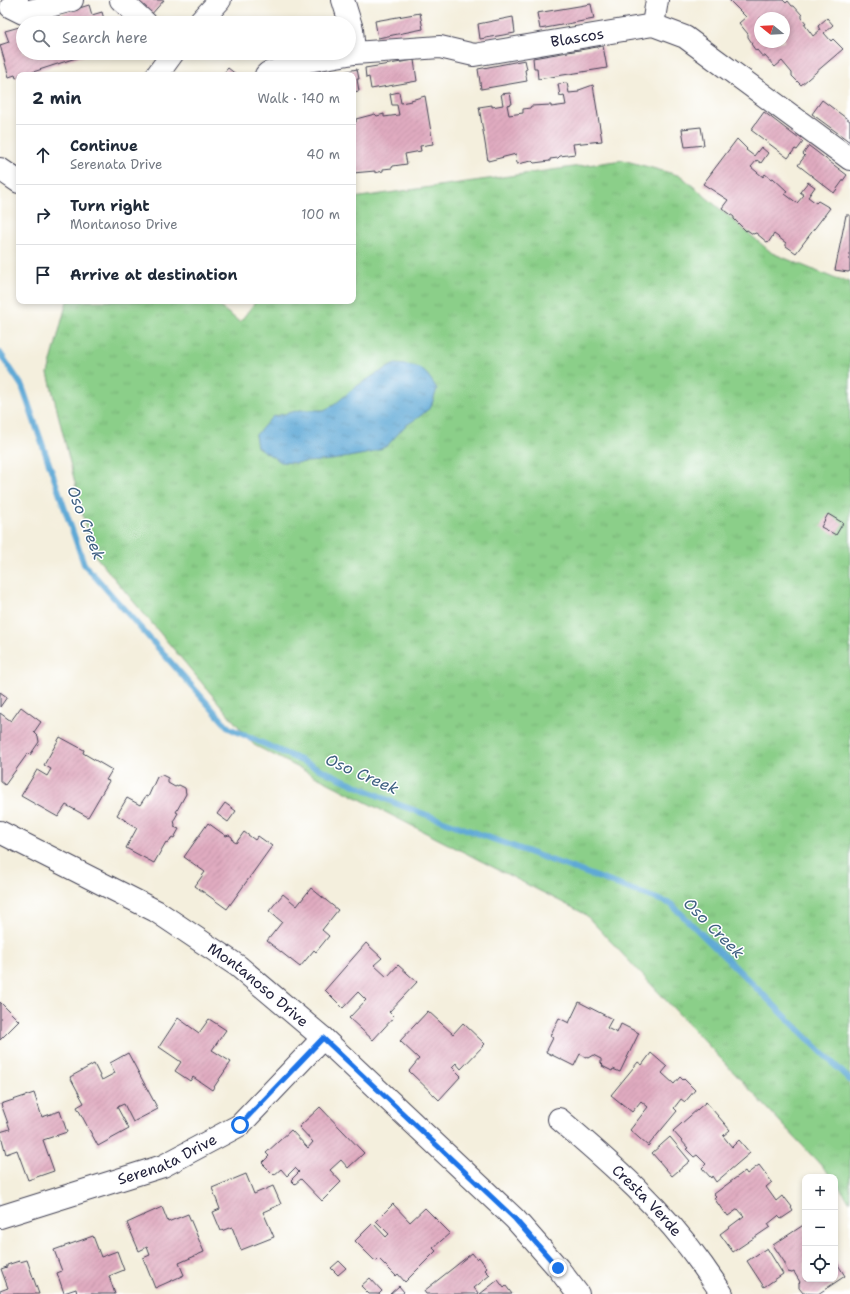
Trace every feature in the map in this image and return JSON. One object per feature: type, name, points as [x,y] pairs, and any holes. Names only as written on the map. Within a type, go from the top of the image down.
[{"type":"street","points":[[17,0],[11,7],[23,13],[72,0]]},
{"type":"street","points":[[120,0],[138,16]]},
{"type":"street","points":[[205,16],[220,0]]},
{"type":"street","points":[[344,0],[348,16]]},
{"type":"street","points":[[657,0],[653,25],[684,37],[850,159]]},
{"type":"street","name":"Blascos","points":[[356,53],[440,47],[474,55],[653,25]]},
{"type":"street","points":[[159,72],[167,60]]},
{"type":"street","name":"Blascos","points":[[271,72],[314,60]]},
{"type":"street","points":[[0,169],[16,180]]},
{"type":"street","name":"Montanoso Drive","points":[[0,832],[156,911],[238,966],[323,1038],[515,1219],[558,1268],[578,1294]]},
{"type":"street","name":"Serenata Drive","points":[[0,1217],[163,1166],[240,1125],[323,1038]]},
{"type":"street","name":"Cresta Verde","points":[[559,1119],[604,1157],[666,1218],[690,1248],[722,1294]]},
{"type":"green space","points":[[623,160],[681,176],[772,253],[836,279],[850,282],[850,1202],[838,1185],[838,1174],[829,1174],[585,914],[254,745],[92,552],[48,373],[66,304],[216,304],[240,322],[254,304],[356,304],[356,198]]},
{"type":"water","points":[[395,364],[420,369],[425,372],[437,389],[431,407],[405,426],[387,446],[371,453],[332,460],[295,463],[281,462],[257,447],[255,436],[272,417],[300,410],[324,410],[334,405],[354,388]]},
{"type":"building","points":[[132,0],[164,0],[150,16]]},
{"type":"building","points":[[729,0],[783,0],[786,3],[788,1],[802,15],[802,18],[806,23],[804,24],[813,36],[820,30],[818,26],[827,18],[833,25],[824,33],[831,41],[833,39],[843,49],[801,85],[792,76],[792,73],[782,61],[775,67],[765,56],[762,56],[757,50],[756,51],[751,44],[752,43],[748,37],[748,34],[739,23],[746,17]]},
{"type":"building","points":[[591,4],[594,19],[540,29],[537,13]]},
{"type":"building","points":[[89,5],[92,15],[102,12],[103,16],[54,16]]},
{"type":"building","points":[[420,13],[423,29],[378,38],[375,21]]},
{"type":"building","points":[[513,17],[515,33],[480,39],[478,24]]},
{"type":"building","points":[[16,28],[16,60],[70,60],[33,72],[16,72],[16,78],[15,75],[9,77],[0,45],[9,42],[5,31]]},
{"type":"building","points":[[603,46],[607,68],[538,79],[537,68],[534,68],[533,58]]},
{"type":"building","points":[[414,60],[417,81],[371,89],[369,77],[366,78],[365,68]]},
{"type":"building","points":[[525,60],[527,81],[481,89],[478,69]]},
{"type":"building","points":[[228,68],[233,72],[225,72]]},
{"type":"building","points":[[357,69],[359,91],[356,92],[356,72],[344,72]]},
{"type":"building","points":[[567,83],[569,93],[579,92],[579,90],[593,85],[602,141],[573,144],[575,154],[560,156],[558,158],[550,159],[550,161],[534,163],[532,161],[517,164],[516,154],[488,161],[479,107],[503,105],[501,94],[510,93],[512,104],[507,105],[509,115],[523,113],[523,109],[530,108],[531,106],[551,105],[551,107],[566,105],[564,95],[560,96],[558,84]]},
{"type":"building","points":[[399,92],[401,103],[425,96],[433,144],[420,146],[421,151],[405,154],[407,164],[393,166],[392,168],[383,169],[383,171],[375,173],[375,171],[356,173],[356,119],[375,114],[377,116],[384,114],[384,117],[399,115],[397,105],[392,105],[390,94]]},
{"type":"building","points":[[822,100],[850,121],[850,142],[812,114]]},
{"type":"building","points":[[764,112],[803,142],[788,158],[751,130]]},
{"type":"building","points":[[701,127],[704,145],[685,147],[682,129]]},
{"type":"building","points":[[737,139],[747,149],[746,150],[754,156],[761,147],[768,153],[761,163],[757,160],[751,167],[763,177],[765,174],[771,179],[773,178],[787,191],[785,194],[797,203],[804,195],[800,192],[808,182],[815,187],[808,197],[816,203],[818,201],[830,208],[796,253],[786,246],[786,243],[774,234],[768,243],[756,233],[753,234],[747,230],[746,231],[734,219],[734,217],[722,208],[728,200],[703,184]]},
{"type":"building","points":[[809,146],[847,175],[834,193],[798,165],[805,156],[803,154]]},
{"type":"building","points":[[846,215],[850,215],[850,271],[848,272],[835,270]]},
{"type":"building","points":[[828,514],[843,523],[836,535],[821,527]]},
{"type":"building","points":[[0,692],[7,697],[0,707]]},
{"type":"building","points":[[21,707],[41,722],[34,732],[38,736],[39,742],[30,755],[28,753],[5,785],[0,781],[0,713],[11,721]]},
{"type":"building","points":[[60,737],[84,750],[83,753],[112,770],[106,780],[109,781],[88,817],[66,805],[58,817],[21,796],[37,770],[47,776],[51,769],[44,765]]},
{"type":"building","points":[[162,775],[168,778],[168,783],[175,787],[179,785],[185,788],[186,794],[176,812],[178,813],[174,820],[174,827],[179,829],[174,838],[172,837],[168,843],[166,842],[154,863],[126,848],[137,828],[117,815],[127,798],[140,805],[146,796],[148,797],[157,777]]},
{"type":"building","points":[[225,803],[236,811],[228,822],[217,814]]},
{"type":"building","points":[[208,823],[226,836],[229,835],[232,837],[233,841],[236,843],[244,832],[255,840],[258,836],[272,846],[227,909],[195,886],[205,872],[184,857]]},
{"type":"building","points":[[311,888],[338,910],[322,930],[329,936],[316,952],[314,950],[300,967],[267,941],[282,922],[269,911],[283,894],[297,906]]},
{"type":"building","points":[[366,943],[382,958],[374,965],[387,977],[398,965],[417,982],[389,1012],[394,1017],[373,1040],[349,1018],[366,1000],[358,992],[343,1008],[325,990]]},
{"type":"building","points":[[0,1002],[19,1021],[0,1040]]},
{"type":"building","points":[[579,1002],[612,1019],[607,1028],[617,1033],[621,1024],[639,1033],[620,1072],[613,1069],[612,1071],[602,1066],[601,1059],[593,1055],[588,1058],[580,1054],[574,1066],[546,1052],[553,1038],[550,1036],[559,1018],[569,1023]]},
{"type":"building","points":[[428,1011],[453,1034],[463,1023],[485,1044],[461,1069],[456,1063],[452,1067],[461,1076],[439,1100],[409,1071],[419,1059],[400,1041]]},
{"type":"building","points":[[178,1018],[199,1033],[209,1019],[226,1030],[212,1050],[231,1062],[212,1090],[193,1077],[190,1081],[175,1071],[181,1062],[159,1047]]},
{"type":"building","points":[[128,1053],[158,1109],[133,1122],[124,1104],[117,1107],[129,1129],[98,1146],[77,1107],[84,1103],[70,1077],[94,1064],[102,1080],[115,1073],[110,1063]]},
{"type":"building","points":[[651,1053],[667,1067],[662,1073],[674,1084],[680,1077],[695,1090],[685,1102],[681,1099],[674,1108],[677,1111],[648,1146],[630,1130],[648,1107],[641,1101],[632,1112],[611,1095],[638,1062],[642,1065]]},
{"type":"building","points":[[34,1093],[42,1117],[60,1111],[67,1132],[43,1140],[54,1171],[28,1180],[17,1150],[6,1154],[0,1132],[10,1129],[1,1104]]},
{"type":"building","points":[[706,1102],[730,1130],[723,1136],[732,1147],[739,1140],[750,1153],[716,1182],[712,1176],[711,1178],[702,1168],[706,1164],[697,1155],[694,1157],[686,1149],[688,1148],[673,1131]]},
{"type":"building","points":[[320,1107],[364,1153],[348,1168],[341,1160],[330,1170],[341,1182],[322,1201],[301,1179],[295,1184],[291,1180],[299,1172],[295,1168],[287,1176],[281,1169],[274,1175],[262,1163],[269,1156],[266,1153],[291,1130],[308,1148],[313,1142],[299,1127]]},
{"type":"building","points":[[670,1137],[690,1161],[672,1176],[652,1153]]},
{"type":"building","points":[[759,1165],[772,1182],[766,1187],[776,1201],[782,1196],[792,1207],[791,1208],[793,1211],[781,1219],[778,1216],[768,1224],[770,1227],[733,1252],[720,1234],[744,1216],[738,1209],[728,1216],[726,1213],[725,1214],[714,1198],[716,1196],[714,1194],[745,1171],[747,1174]]},
{"type":"building","points":[[246,1174],[254,1194],[273,1186],[281,1204],[263,1212],[274,1237],[241,1250],[232,1227],[221,1231],[213,1212],[220,1209],[212,1188]]},
{"type":"building","points":[[393,1204],[410,1222],[425,1208],[450,1233],[433,1248],[436,1251],[405,1282],[398,1274],[396,1276],[379,1259],[377,1261],[374,1260],[355,1241],[373,1223],[386,1237],[389,1234],[376,1221]]},
{"type":"building","points":[[162,1207],[168,1222],[188,1214],[204,1252],[179,1263],[184,1275],[155,1288],[143,1258],[150,1255],[147,1247],[139,1251],[127,1223]]},
{"type":"building","points":[[802,1226],[802,1282],[836,1282],[818,1294],[803,1293],[799,1288],[800,1282],[794,1272],[788,1272],[785,1263],[773,1245]]},
{"type":"building","points":[[93,1236],[101,1257],[117,1251],[124,1270],[109,1276],[115,1294],[77,1294],[76,1289],[64,1293],[57,1273],[62,1271],[54,1250]]},
{"type":"building","points":[[767,1248],[783,1274],[764,1287],[747,1261]]},
{"type":"building","points":[[472,1253],[477,1259],[479,1257],[487,1268],[485,1270],[490,1275],[474,1288],[479,1294],[426,1294],[424,1291]]},
{"type":"building","points":[[27,1260],[39,1294],[0,1294],[0,1291],[8,1288],[1,1269],[7,1267],[7,1265]]},
{"type":"building","points":[[339,1261],[346,1268],[338,1275],[331,1268]]},
{"type":"building","points":[[838,1265],[845,1276],[838,1281]]},
{"type":"building","points":[[370,1278],[382,1291],[379,1294],[369,1294],[361,1286]]},
{"type":"building","points":[[498,1280],[504,1288],[506,1286],[512,1294],[480,1294]]},
{"type":"building","points":[[399,1286],[404,1292],[402,1294],[390,1294]]},
{"type":"waterway","name":"Oso Creek","points":[[0,353],[22,386],[84,564],[229,728],[397,804],[671,904],[850,1080]]},
{"type":"route","points":[[240,1125],[323,1038],[515,1219],[558,1268]]}]
